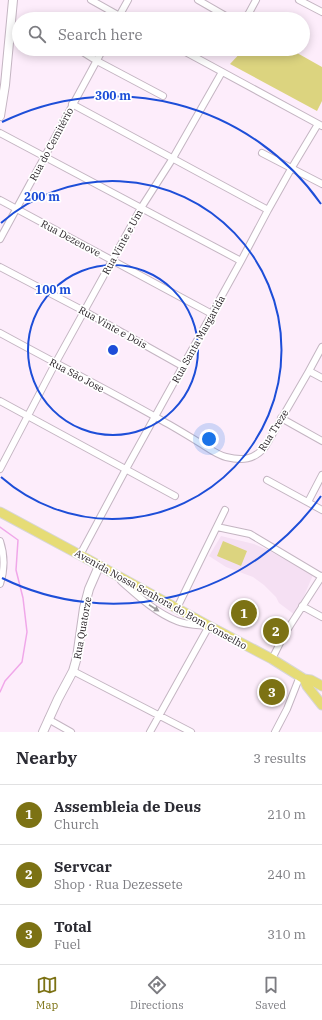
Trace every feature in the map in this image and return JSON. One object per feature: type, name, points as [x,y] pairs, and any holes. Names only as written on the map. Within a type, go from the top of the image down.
[{"type":"main road","name":"Avenida Nossa Senhora do Bom Conselho","points":[[0,512],[272,659],[302,677],[322,686]]},
{"type":"main road","points":[[302,677],[322,705]]},
{"type":"street","points":[[12,12],[13,0]]},
{"type":"street","points":[[91,0],[110,12]]},
{"type":"street","points":[[121,12],[128,0]]},
{"type":"street","points":[[198,0],[219,12]]},
{"type":"street","points":[[250,12],[256,0]]},
{"type":"street","points":[[299,0],[322,12]]},
{"type":"street","points":[[0,116],[6,85],[12,12]]},
{"type":"street","points":[[89,56],[163,96]]},
{"type":"street","name":"Rua do Cemitério","points":[[0,239],[72,104],[100,56]]},
{"type":"street","points":[[193,56],[320,125]]},
{"type":"street","name":"Rua Vinte e Um","points":[[0,469],[3,455],[28,416],[141,208],[173,158],[222,72]]},
{"type":"street","points":[[72,104],[268,210]]},
{"type":"street","name":"Rua Santa Margarida","points":[[80,555],[268,210],[291,169],[320,125]]},
{"type":"street","points":[[0,133],[241,261]]},
{"type":"street","points":[[262,153],[322,184]]},
{"type":"street","name":"Rua Dezenove","points":[[0,200],[212,314]]},
{"type":"street","name":"Rua Vinte e Dois","points":[[0,267],[84,311],[182,366]]},
{"type":"street","name":"Rua São Jose","points":[[0,333],[55,364],[155,416]]},
{"type":"street","name":"Rua Treze","points":[[155,416],[216,453],[225,457],[249,459],[260,453],[265,447],[322,347]]},
{"type":"street","points":[[310,370],[322,378]]},
{"type":"street","points":[[0,401],[175,496]]},
{"type":"street","points":[[281,418],[322,441]]},
{"type":"street","points":[[308,502],[322,475]]},
{"type":"street","points":[[267,480],[322,510]]},
{"type":"street","points":[[177,608],[226,510]]},
{"type":"street","points":[[217,527],[250,534],[322,576],[283,637],[272,659]]},
{"type":"street","points":[[0,541],[4,559],[4,568],[0,584]]},
{"type":"street","name":"Rua Quatorze","points":[[43,732],[78,657],[84,608],[89,589],[99,566]]},
{"type":"street","points":[[114,574],[150,606],[165,616],[178,622],[209,626],[150,732]]},
{"type":"street","points":[[302,606],[322,617]]},
{"type":"street","points":[[73,670],[191,732]]},
{"type":"street","points":[[275,732],[302,677]]},
{"type":"street","points":[[48,719],[71,732]]},
{"type":"shaded area","points":[[237,56],[302,56],[322,67],[322,101],[317,111],[230,64]]},
{"type":"shaded area","points":[[221,536],[254,544],[268,550],[313,575],[295,615],[279,603],[276,597],[264,585],[253,577],[226,567],[209,556]]},
{"type":"shaded area","points":[[223,541],[247,551],[241,566],[217,556]]},
{"type":"waterway","points":[[0,527],[18,540],[16,570],[23,598],[27,632],[22,662],[5,681],[0,692]]},
{"type":"place","name":"Assembleia de Deus","points":[[244,613]]},
{"type":"place","name":"Servcar","points":[[276,631]]},
{"type":"place","name":"Total","points":[[272,692]]}]
